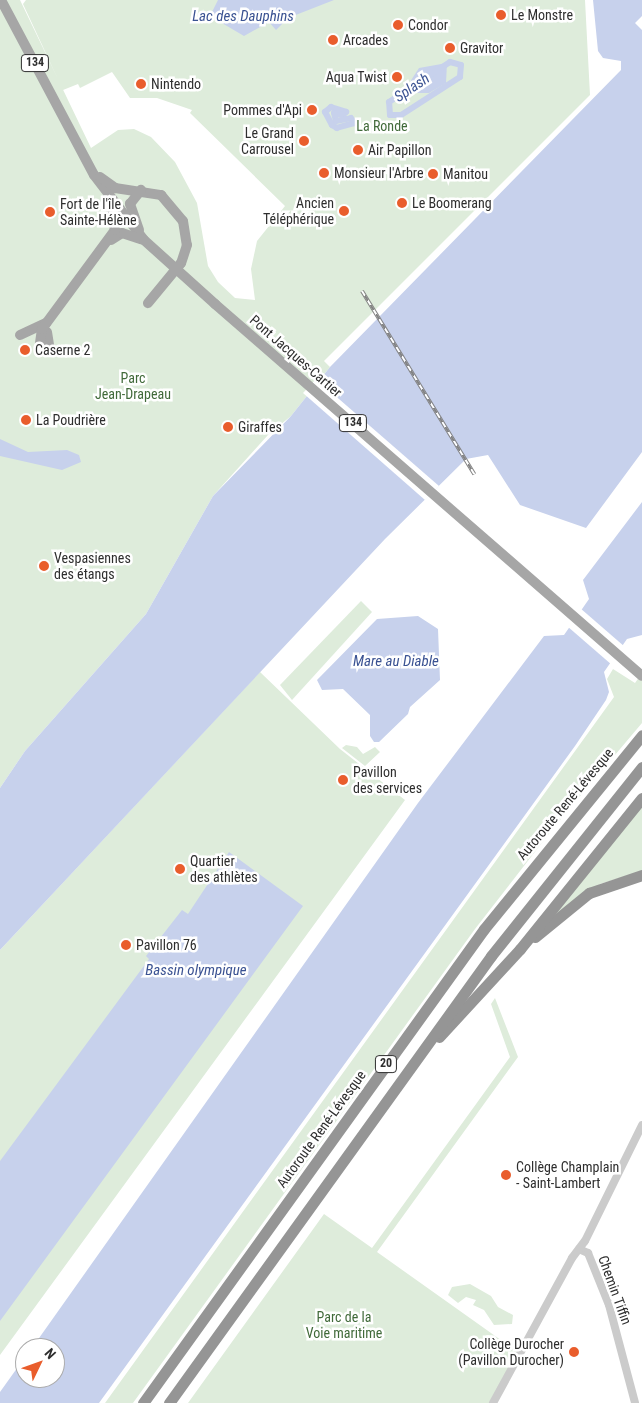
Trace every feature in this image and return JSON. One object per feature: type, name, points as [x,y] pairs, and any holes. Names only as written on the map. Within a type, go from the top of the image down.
[{"type":"highway","name":"Autoroute René-Lévesque","points":[[143,1403],[475,941],[642,735]]},
{"type":"highway","name":"20","points":[[169,1403],[411,1065],[546,883],[642,767]]},
{"type":"highway","points":[[411,1065],[520,949],[642,798]]},
{"type":"highway","points":[[520,949],[583,896],[614,881],[642,874]]},
{"type":"main road","name":"Pont Jacques-Cartier","points":[[1,0],[90,168],[107,195],[144,240],[642,676]]},
{"type":"main road","points":[[90,168],[112,187],[140,190],[161,196],[176,209],[185,227],[185,252],[176,271],[148,303]]},
{"type":"main road","points":[[140,190],[130,206],[144,240]]},
{"type":"main road","points":[[40,343],[42,329],[77,287],[110,240],[116,226],[107,195]]},
{"type":"main road","points":[[110,240],[122,233],[144,240]]},
{"type":"main road","points":[[20,335],[51,320]]},
{"type":"main road","points":[[50,352],[46,342],[51,320]]},
{"type":"street","points":[[493,1403],[579,1248],[642,1125]]},
{"type":"street","name":"Chemin Tiffin","points":[[579,1248],[588,1253],[609,1305],[636,1403]]},
{"type":"green space","points":[[0,0],[20,0],[57,78],[23,4],[26,0],[585,0],[590,95],[324,361],[330,367],[291,416],[268,435],[213,496],[146,614],[25,751],[0,788]],"holes":[[[112,72],[130,98],[157,98],[192,110],[190,113],[285,206],[257,241],[251,269],[255,300],[235,298],[218,282],[208,266],[197,203],[175,162],[151,137],[134,129],[118,130],[91,148],[63,90],[78,84],[80,88]]]},
{"type":"green space","points":[[361,601],[372,612],[292,700],[280,685]]},
{"type":"green space","points":[[613,669],[635,683],[642,673],[642,723],[555,826],[475,929],[133,1403],[105,1403],[614,697],[607,679]]},
{"type":"green space","points":[[260,672],[340,749],[405,800],[0,1355],[0,950]]},
{"type":"green space","points":[[346,745],[357,747],[363,754],[375,747],[380,752],[365,766],[342,748]]},
{"type":"green space","points":[[642,806],[642,871],[600,884],[543,926]]},
{"type":"green space","name":"Parc de la Voie maritime","points":[[495,998],[518,1057],[377,1252],[519,1353],[489,1403],[188,1403],[324,1214],[372,1248],[510,1057],[491,1004]]},
{"type":"green space","points":[[470,1284],[491,1296],[498,1307],[513,1315],[512,1324],[494,1325],[484,1310],[473,1305],[476,1300],[466,1297],[458,1303],[448,1295],[452,1287]]},
{"type":"water","name":"Lac des Dauphins","points":[[218,0],[334,0],[288,18],[276,30],[269,22],[244,36],[210,16]]},
{"type":"water","points":[[593,0],[642,0],[642,16],[635,23],[642,30],[642,452],[586,528],[520,505],[488,455],[466,459],[385,539],[0,950],[0,788],[25,751],[146,614],[213,496],[291,416],[330,367],[621,70],[621,61],[603,58],[598,51]]},
{"type":"water","points":[[447,63],[446,83],[429,93],[409,93],[406,88],[419,68]]},
{"type":"water","points":[[0,439],[28,452],[67,450],[79,455],[81,462],[62,470],[0,456]]},
{"type":"water","points":[[642,502],[642,635],[627,639],[604,672],[609,692],[606,700],[575,746],[99,1403],[0,1403],[0,1392],[15,1371],[15,1388],[65,1388],[65,1338],[39,1338],[418,803],[544,636],[564,635],[589,599],[583,580]]},
{"type":"water","name":"Mare au Diable","points":[[418,616],[438,629],[440,680],[410,707],[408,714],[379,742],[374,742],[370,736],[370,715],[343,689],[322,690],[317,680],[377,619]]},
{"type":"water","name":"Bassin olympique","points":[[229,852],[303,906],[0,1321],[0,1161],[149,959],[146,956],[182,910],[188,914]]},
{"type":"pier","points":[[316,379],[439,486],[425,500],[303,393]]},
{"type":"pier","points":[[580,608],[625,647],[612,665],[567,626]]},
{"type":"waterway","name":"Splash","points":[[450,62],[461,65],[460,77],[401,115],[390,115],[389,102],[450,62]]},
{"type":"waterway","points":[[331,107],[346,112],[343,115],[334,113],[336,121],[351,118],[354,123],[337,128],[332,125],[325,112],[331,107]]},
{"type":"railway","points":[[362,291],[474,474]]},
{"type":"place","name":"Le Monstre","points":[[501,15]]},
{"type":"place","name":"Condor","points":[[398,25]]},
{"type":"place","name":"Arcades","points":[[333,40]]},
{"type":"place","name":"Gravitor","points":[[450,48]]},
{"type":"place","name":"Aqua Twist","points":[[397,77]]},
{"type":"place","name":"Nintendo","points":[[141,84]]},
{"type":"place","name":"Pommes d'Api","points":[[312,110]]},
{"type":"place","name":"Le Grand Carrousel","points":[[304,141]]},
{"type":"place","name":"Air Papillon","points":[[358,150]]},
{"type":"place","name":"Monsieur l'Arbre","points":[[324,173]]},
{"type":"place","name":"Manitou","points":[[433,174]]},
{"type":"place","name":"Le Boomerang","points":[[402,203]]},
{"type":"place","name":"Ancien Téléphérique","points":[[344,211]]},
{"type":"place","name":"Fort de l'île Sainte-Hélène","points":[[50,212]]},
{"type":"place","name":"Caserne 2","points":[[25,350]]},
{"type":"place","name":"La Poudrière","points":[[26,420]]},
{"type":"place","name":"Giraffes","points":[[228,427]]},
{"type":"place","name":"Vespasiennes des étangs","points":[[44,566]]},
{"type":"place","name":"Pavillon des services","points":[[343,780]]},
{"type":"place","name":"Quartier des athlètes","points":[[180,869]]},
{"type":"place","name":"Pavillon 76","points":[[126,945]]},
{"type":"place","name":"Collège Champlain - Saint-Lambert","points":[[506,1175]]},
{"type":"place","name":"Collège Durocher (Pavillon Durocher)","points":[[574,1352]]},
{"type":"park label","name":"La Ronde","points":[[382,126]]},
{"type":"park label","name":"Parc Jean-Drapeau","points":[[133,386]]}]
